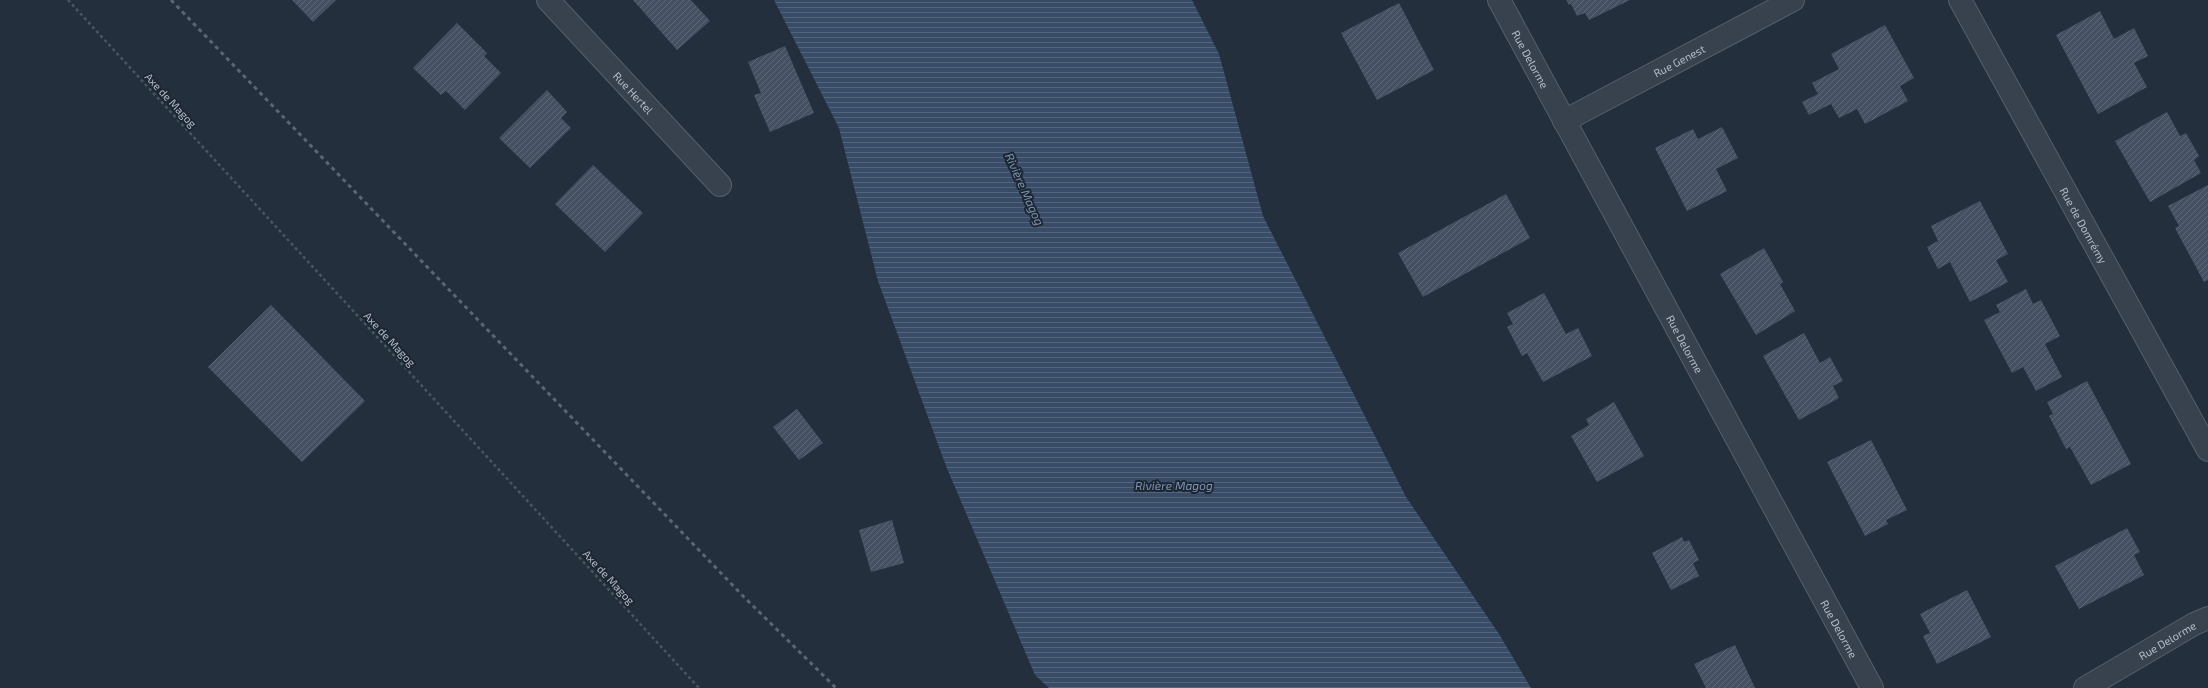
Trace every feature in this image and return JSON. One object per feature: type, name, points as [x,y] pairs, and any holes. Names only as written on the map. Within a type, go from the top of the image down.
[{"type":"street","name":"Rue Hertel","points":[[548,0],[720,185]]},
{"type":"street","name":"Rue Delorme","points":[[1499,0],[1872,688]]},
{"type":"street","name":"Rue Genest","points":[[1564,121],[1793,0]]},
{"type":"street","name":"Rue de Domrémy","points":[[1960,0],[2208,450]]},
{"type":"street","name":"Rue Delorme","points":[[2085,688],[2194,624],[2208,618]]},
{"type":"path","name":"Axe de Magog","points":[[68,0],[699,688]]},
{"type":"water","name":"Rivière Magog","points":[[774,0],[1192,0],[1219,54],[1263,216],[1406,497],[1499,634],[1531,688],[1049,688],[1035,675],[946,466],[878,281],[839,128]]},
{"type":"building","points":[[292,0],[336,0],[313,22]]},
{"type":"building","points":[[633,0],[691,0],[710,21],[677,50]]},
{"type":"building","points":[[1566,0],[1630,0],[1589,20],[1585,13],[1577,16],[1571,4],[1569,5]]},
{"type":"building","points":[[1399,3],[1434,70],[1377,100],[1341,33]]},
{"type":"building","points":[[2100,11],[2114,39],[2134,28],[2148,56],[2134,63],[2147,87],[2098,114],[2056,35]]},
{"type":"building","points":[[457,23],[487,53],[484,56],[501,73],[465,110],[446,91],[441,95],[413,68]]},
{"type":"building","points":[[1885,25],[1914,78],[1900,86],[1908,101],[1865,124],[1857,109],[1839,118],[1831,104],[1809,115],[1802,102],[1818,94],[1812,83],[1839,69],[1831,54]]},
{"type":"building","points":[[785,46],[814,113],[770,132],[754,95],[761,93],[748,62]]},
{"type":"building","points":[[547,90],[567,112],[561,118],[571,128],[530,168],[499,138]]},
{"type":"building","points":[[2167,112],[2180,136],[2186,133],[2199,156],[2194,160],[2201,173],[2150,202],[2115,141]]},
{"type":"building","points":[[1722,127],[1738,158],[1716,169],[1727,191],[1687,211],[1655,148],[1693,129],[1698,139]]},
{"type":"building","points":[[593,165],[643,213],[605,252],[555,204]]},
{"type":"building","points":[[2208,185],[2208,280],[2204,282],[2175,228],[2179,226],[2168,206]]},
{"type":"building","points":[[1506,194],[1530,238],[1423,297],[1398,253]]},
{"type":"building","points":[[1980,201],[2008,254],[1996,260],[2008,282],[1970,302],[1950,262],[1938,269],[1927,247],[1938,241],[1931,226]]},
{"type":"building","points":[[1764,248],[1783,282],[1780,284],[1795,311],[1756,335],[1720,274]]},
{"type":"building","points":[[2026,289],[2033,304],[2041,300],[2060,336],[2045,344],[2062,377],[2036,391],[2023,367],[2012,373],[1984,320],[2000,312],[1996,305]]},
{"type":"building","points":[[1544,293],[1566,334],[1578,328],[1592,356],[1543,382],[1527,353],[1522,356],[1507,327],[1513,324],[1507,313]]},
{"type":"building","points":[[271,305],[365,401],[302,462],[208,367]]},
{"type":"building","points":[[1804,333],[1820,363],[1830,357],[1843,381],[1833,386],[1839,398],[1799,420],[1763,356]]},
{"type":"building","points":[[2087,381],[2131,464],[2091,485],[2070,447],[2066,449],[2049,416],[2053,414],[2047,402]]},
{"type":"building","points":[[1614,402],[1644,456],[1597,482],[1571,436],[1589,425],[1586,419]]},
{"type":"building","points":[[797,409],[823,443],[799,460],[773,427]]},
{"type":"building","points":[[1871,440],[1907,510],[1886,520],[1888,524],[1865,536],[1827,462]]},
{"type":"building","points":[[892,520],[904,563],[871,572],[859,530]]},
{"type":"building","points":[[2127,528],[2140,552],[2134,555],[2144,575],[2079,609],[2055,566]]},
{"type":"building","points":[[1682,537],[1684,542],[1689,540],[1699,560],[1693,563],[1699,576],[1671,590],[1652,553]]},
{"type":"building","points":[[1967,590],[1991,637],[1937,664],[1923,636],[1930,633],[1920,614]]},
{"type":"building","points":[[1735,645],[1755,688],[1706,688],[1694,664]]},
{"type":"railway","points":[[171,0],[743,596],[836,688]]}]
